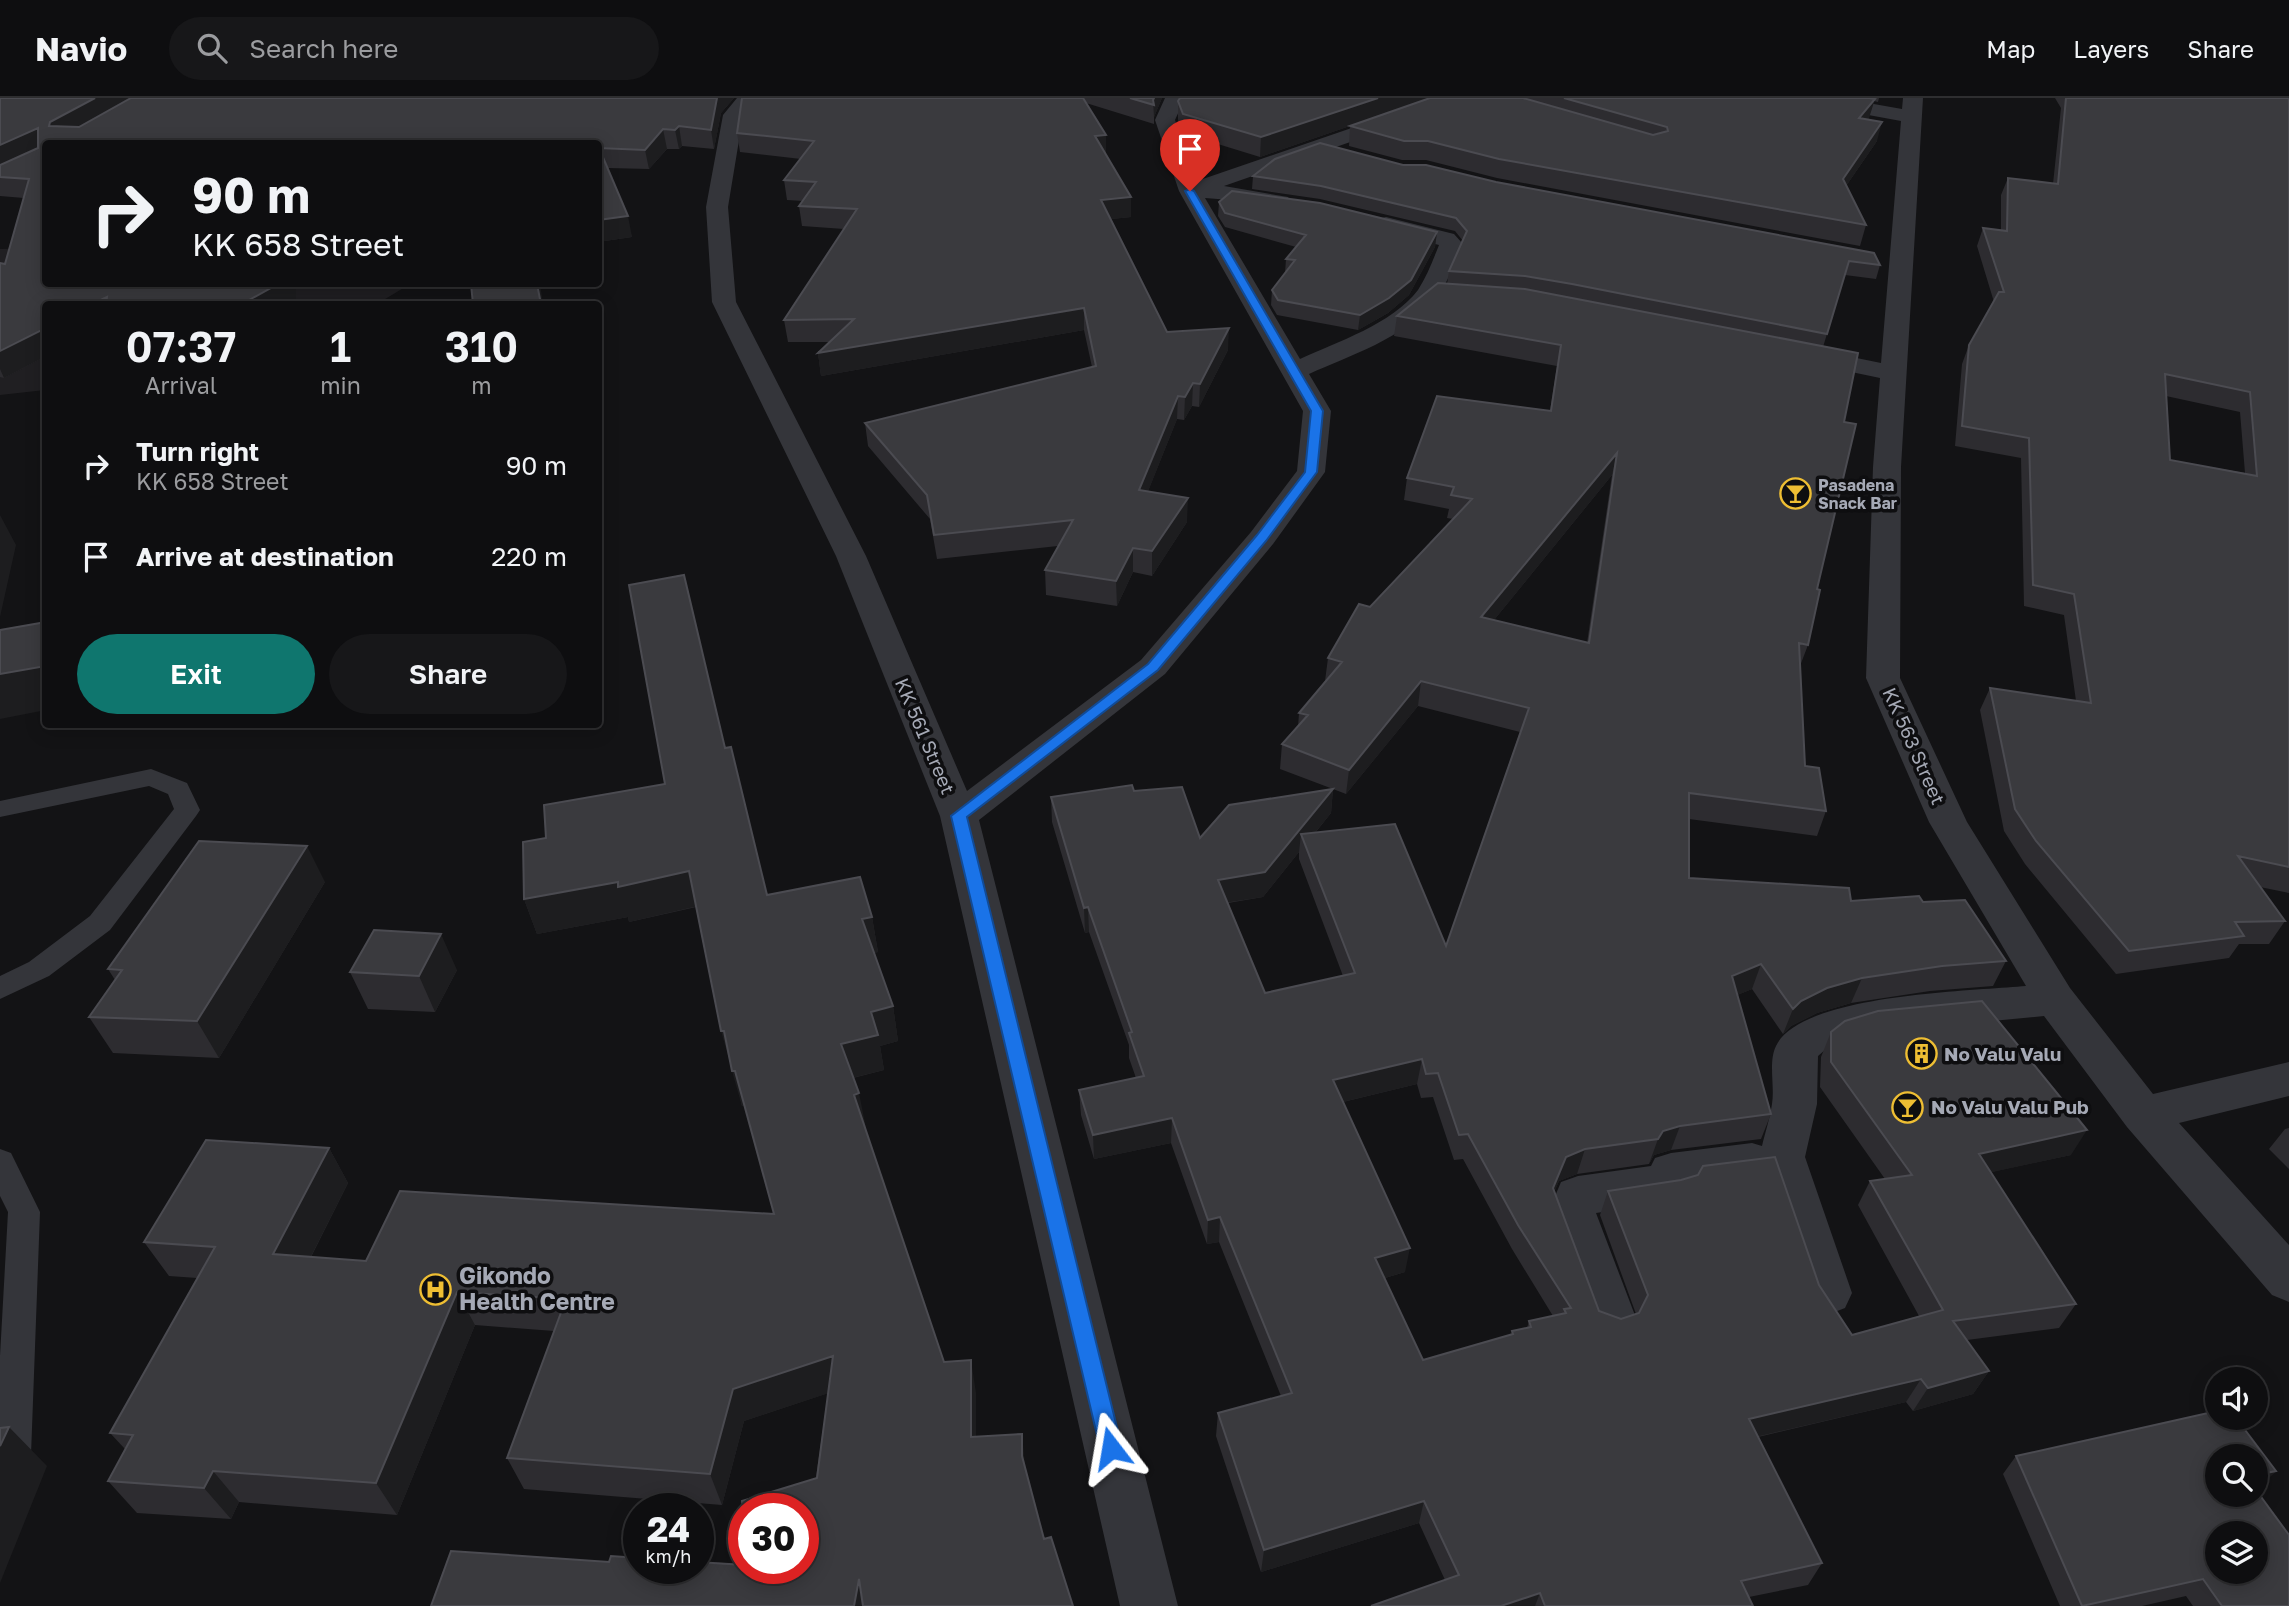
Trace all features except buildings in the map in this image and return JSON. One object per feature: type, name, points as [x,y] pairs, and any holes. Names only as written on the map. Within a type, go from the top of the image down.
[{"type":"street","name":"KK 561 Street","points":[[748,98],[733,115],[717,207],[724,302],[851,556],[959,816],[1149,1606]]},
{"type":"street","points":[[959,816],[1153,667],[1270,527],[1311,472],[1317,411],[1190,191],[1166,120],[1175,98]]},
{"type":"street","points":[[1190,191],[1458,98]]},
{"type":"street","points":[[1788,98],[1912,108]]},
{"type":"street","name":"KK 563 Street","points":[[1912,108],[1890,261],[1894,373],[1887,467],[1883,678],[1948,822],[2054,999],[2143,1114],[2289,1280]]},
{"type":"street","points":[[1316,146],[1353,156]]},
{"type":"street","points":[[1190,191],[1244,194],[1297,205]]},
{"type":"street","points":[[1294,371],[1379,329],[1420,303],[1441,270],[1451,244],[1446,239],[1364,219]]},
{"type":"street","points":[[1425,293],[1453,295]]},
{"type":"street","points":[[1784,351],[1894,373]]},
{"type":"street","points":[[1827,1293],[1782,1157],[1795,1104],[1796,1049],[1818,1031],[1866,1017],[2054,999]]},
{"type":"street","points":[[2143,1114],[2289,1079]]},
{"type":"street","points":[[1611,1318],[1572,1213],[1578,1196],[1671,1183],[1671,1172],[1782,1157]]},
{"type":"lane","points":[[0,809],[151,777],[178,789],[187,810],[100,923],[39,969],[0,988]]},
{"type":"lane","points":[[0,1162],[24,1212],[13,1455]]},
{"type":"shaded area","points":[[42,248],[42,287],[405,287],[382,301],[42,301],[42,390],[0,395],[0,249]]},
{"type":"place","name":"Pasadena Snack Bar","points":[[1795,494]]},
{"type":"place","name":"No Valu Valu","points":[[1921,1054]]},
{"type":"place","name":"No Valu Valu Pub","points":[[1908,1107]]},
{"type":"place","name":"Gikondo Health Centre","points":[[436,1289]]},
{"type":"route","points":[[1111,1448],[959,816],[1153,667],[1262,538],[1311,472],[1317,411],[1190,191]]}]
